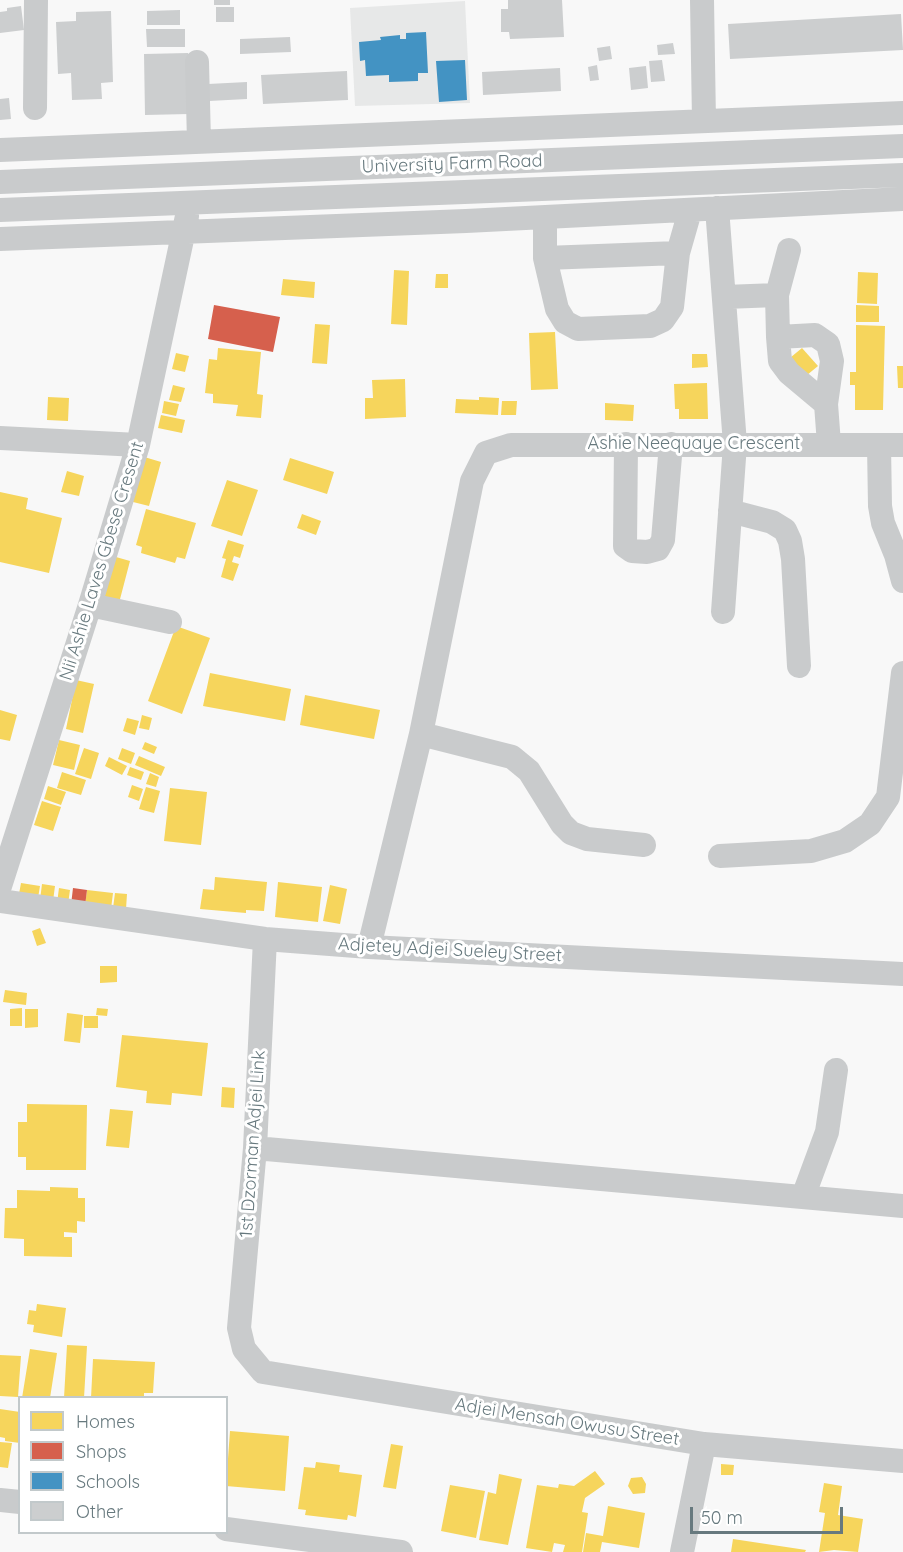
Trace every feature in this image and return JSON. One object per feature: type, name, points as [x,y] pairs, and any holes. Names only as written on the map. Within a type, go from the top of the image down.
[{"type":"street","points":[[35,108],[36,0]]},
{"type":"street","points":[[702,0],[704,121]]},
{"type":"street","points":[[196,62],[199,142]]},
{"type":"street","points":[[0,150],[903,113]]},
{"type":"street","name":"University Farm Road","points":[[0,182],[903,146]]},
{"type":"street","name":"Nii Ashie Laves Gbese Cresent","points":[[0,886],[90,605],[138,445],[185,232],[192,174]]},
{"type":"street","name":"University Farm Road","points":[[0,210],[903,175]]},
{"type":"street","points":[[0,239],[545,217],[903,199]]},
{"type":"street","points":[[717,208],[735,444],[723,612]]},
{"type":"street","points":[[545,217],[545,258],[557,309],[565,322],[578,329],[650,326],[663,320],[672,307],[678,253],[690,210]]},
{"type":"street","points":[[789,250],[777,295],[780,361],[789,374],[826,405]]},
{"type":"street","points":[[545,258],[678,253]]},
{"type":"street","points":[[725,297],[777,295]]},
{"type":"street","points":[[778,337],[815,335],[828,344],[832,361],[826,405],[829,444]]},
{"type":"street","points":[[0,438],[138,445]]},
{"type":"street","points":[[626,444],[625,546],[632,551],[647,552],[658,549],[663,540],[671,444]]},
{"type":"street","name":"Ashie Neequaye Crescent","points":[[421,734],[472,481],[486,453],[511,445],[903,445]]},
{"type":"street","points":[[879,445],[880,506],[883,523],[896,555],[903,581]]},
{"type":"street","points":[[730,511],[772,522],[785,530],[790,541],[799,666]]},
{"type":"street","points":[[90,605],[170,622]]},
{"type":"street","points":[[720,856],[812,850],[845,841],[870,824],[888,797],[903,673]]},
{"type":"street","points":[[369,947],[421,734],[512,757],[529,771],[562,824],[572,833],[587,838],[644,845]]},
{"type":"street","name":"Adjetey Adjei Sueley Street","points":[[0,902],[265,939],[369,947],[903,974]]},
{"type":"street","name":"1st Dzorman Adjei Link","points":[[244,1349],[239,1328],[255,1149],[265,939]]},
{"type":"street","points":[[803,1197],[827,1132],[836,1070]]},
{"type":"street","points":[[255,1149],[903,1206]]},
{"type":"street","name":"Adjei Mensah Owusu Street","points":[[244,1349],[262,1372],[704,1444],[903,1461]]},
{"type":"street","points":[[682,1552],[704,1444]]},
{"type":"street","points":[[0,1500],[18,1502]]},
{"type":"street","points":[[228,1529],[401,1552]]},
{"type":"shaded area","points":[[465,1],[470,103],[355,106],[350,8]]},
{"type":"building: Homes","points":[[394,270],[409,271],[407,325],[391,324]]},
{"type":"building: Homes","points":[[858,272],[878,273],[877,304],[857,303]]},
{"type":"building: Homes","points":[[436,274],[448,274],[448,288],[435,288]]},
{"type":"building: Homes","points":[[283,279],[315,282],[314,298],[281,295]]},
{"type":"building: Homes","points":[[856,305],[879,306],[879,322],[856,322]]},
{"type":"building: Homes","points":[[315,324],[330,325],[327,364],[312,363]]},
{"type":"building: Homes","points":[[856,325],[885,326],[883,410],[855,410],[855,385],[850,385],[850,372],[856,372]]},
{"type":"building: Homes","points":[[555,332],[558,389],[531,390],[529,333]]},
{"type":"building: Homes","points":[[218,348],[261,352],[257,394],[263,395],[261,418],[236,416],[238,405],[213,403],[213,394],[205,393],[209,359],[217,360]]},
{"type":"building: Homes","points":[[802,348],[818,366],[801,380],[785,362]]},
{"type":"building: Homes","points":[[176,353],[189,356],[185,372],[172,369]]},
{"type":"building: Homes","points":[[692,354],[707,354],[708,367],[692,368]]},
{"type":"building: Homes","points":[[897,366],[903,366],[903,388],[898,388]]},
{"type":"building: Homes","points":[[405,379],[406,417],[365,419],[365,398],[373,398],[372,380]]},
{"type":"building: Homes","points":[[707,383],[708,419],[679,419],[679,409],[675,409],[674,384]]},
{"type":"building: Homes","points":[[173,385],[185,388],[181,402],[169,400]]},
{"type":"building: Homes","points":[[48,397],[69,398],[68,421],[47,420]]},
{"type":"building: Homes","points":[[479,397],[499,398],[498,415],[455,413],[456,399],[479,400]]},
{"type":"building: Homes","points":[[164,401],[179,404],[176,416],[162,413]]},
{"type":"building: Homes","points":[[502,401],[517,401],[516,415],[501,415]]},
{"type":"building: Homes","points":[[605,403],[634,405],[633,421],[605,420]]},
{"type":"building: Homes","points":[[161,415],[185,420],[182,433],[158,428]]},
{"type":"building: Homes","points":[[141,456],[161,462],[149,506],[129,501]]},
{"type":"building: Homes","points":[[290,458],[334,472],[327,494],[283,480]]},
{"type":"building: Homes","points":[[67,471],[84,476],[79,496],[61,492]]},
{"type":"building: Homes","points":[[227,480],[258,490],[242,536],[211,526]]},
{"type":"building: Homes","points":[[0,492],[28,498],[26,509],[62,518],[49,573],[0,562]]},
{"type":"building: Homes","points":[[146,509],[196,523],[185,559],[177,557],[175,563],[141,553],[142,547],[136,545]]},
{"type":"building: Homes","points":[[302,514],[321,521],[316,535],[297,528]]},
{"type":"building: Homes","points":[[228,540],[244,545],[240,558],[234,556],[232,562],[239,564],[233,581],[221,577],[226,559],[222,558]]},
{"type":"building: Homes","points":[[116,557],[130,561],[119,603],[101,598]]},
{"type":"building: Homes","points":[[176,626],[210,638],[182,714],[148,701]]},
{"type":"building: Homes","points":[[210,673],[291,689],[285,721],[203,706]]},
{"type":"building: Homes","points":[[76,680],[94,684],[83,733],[66,729]]},
{"type":"building: Homes","points":[[305,695],[380,710],[374,739],[300,725]]},
{"type":"building: Homes","points":[[0,710],[17,715],[10,741],[0,739]]},
{"type":"building: Homes","points":[[142,715],[152,718],[149,730],[139,728]]},
{"type":"building: Homes","points":[[127,718],[139,721],[135,735],[123,731]]},
{"type":"building: Homes","points":[[59,740],[80,745],[74,770],[53,765]]},
{"type":"building: Homes","points":[[145,742],[157,747],[154,754],[142,749]]},
{"type":"building: Homes","points":[[84,748],[99,753],[91,779],[75,774]]},
{"type":"building: Homes","points":[[122,748],[135,753],[131,764],[118,759]]},
{"type":"building: Homes","points":[[139,756],[165,767],[161,776],[135,765]]},
{"type":"building: Homes","points":[[109,757],[127,766],[122,775],[105,766]]},
{"type":"building: Homes","points":[[130,767],[144,772],[141,780],[127,775]]},
{"type":"building: Homes","points":[[62,772],[86,780],[81,795],[57,788]]},
{"type":"building: Homes","points":[[150,773],[159,777],[156,787],[146,784]]},
{"type":"building: Homes","points":[[132,785],[143,789],[139,801],[128,797]]},
{"type":"building: Homes","points":[[48,786],[66,792],[61,805],[44,799]]},
{"type":"building: Homes","points":[[146,787],[160,791],[154,813],[139,809]]},
{"type":"building: Homes","points":[[170,788],[207,792],[201,845],[164,841]]},
{"type":"building: Homes","points":[[42,801],[61,807],[53,831],[34,825]]},
{"type":"building: Homes","points":[[215,877],[267,882],[264,911],[246,910],[246,913],[200,909],[203,889],[214,890]]},
{"type":"building: Homes","points":[[278,882],[322,887],[318,922],[275,917]]},
{"type":"building: Homes","points":[[21,883],[40,886],[38,898],[19,894]]},
{"type":"building: Homes","points":[[42,884],[55,886],[53,901],[40,900]]},
{"type":"building: Homes","points":[[330,885],[347,889],[340,924],[323,921]]},
{"type":"building: Homes","points":[[59,888],[70,890],[68,904],[57,903]]},
{"type":"building: Homes","points":[[87,890],[113,893],[111,909],[85,906]]},
{"type":"building: Homes","points":[[115,893],[127,894],[126,909],[113,908]]},
{"type":"building: Homes","points":[[40,928],[46,943],[37,946],[32,931]]},
{"type":"building: Homes","points":[[100,966],[117,966],[117,982],[100,983]]},
{"type":"building: Homes","points":[[5,990],[27,993],[26,1005],[3,1002]]},
{"type":"building: Homes","points":[[22,1008],[22,1026],[10,1026],[10,1009]]},
{"type":"building: Homes","points":[[97,1008],[108,1009],[107,1016],[96,1015]]},
{"type":"building: Homes","points":[[25,1009],[38,1009],[38,1027],[25,1028]]},
{"type":"building: Homes","points":[[67,1013],[83,1015],[80,1043],[64,1041]]},
{"type":"building: Homes","points":[[84,1016],[98,1016],[98,1028],[84,1028]]},
{"type":"building: Homes","points":[[122,1035],[208,1043],[202,1096],[172,1093],[171,1105],[146,1103],[147,1091],[116,1087]]},
{"type":"building: Homes","points":[[222,1087],[235,1088],[234,1108],[221,1107]]},
{"type":"building: Homes","points":[[27,1104],[87,1105],[86,1170],[26,1170],[26,1157],[18,1157],[18,1122],[27,1122]]},
{"type":"building: Homes","points":[[110,1109],[133,1111],[129,1148],[106,1146]]},
{"type":"building: Homes","points":[[50,1187],[78,1188],[78,1198],[85,1198],[85,1222],[77,1221],[77,1233],[64,1232],[64,1237],[72,1237],[72,1257],[24,1256],[24,1239],[4,1238],[5,1208],[17,1208],[17,1190],[50,1191]]},
{"type":"building: Homes","points":[[37,1304],[66,1308],[62,1337],[33,1332],[34,1325],[27,1324],[29,1310],[36,1311]]},
{"type":"building: Homes","points":[[67,1345],[87,1346],[84,1396],[64,1396]]},
{"type":"building: Homes","points":[[30,1349],[57,1353],[50,1396],[22,1396]]},
{"type":"building: Homes","points":[[0,1355],[21,1356],[18,1397],[0,1396]]},
{"type":"building: Homes","points":[[93,1359],[155,1362],[153,1393],[144,1393],[144,1396],[91,1396]]},
{"type":"building: Homes","points":[[0,1409],[18,1412],[18,1443],[5,1441],[5,1438],[0,1437]]},
{"type":"building: Homes","points":[[230,1431],[289,1436],[285,1491],[228,1486]]},
{"type":"building: Homes","points":[[0,1442],[12,1443],[8,1468],[0,1467]]},
{"type":"building: Homes","points":[[391,1444],[403,1446],[396,1489],[383,1487]]},
{"type":"building: Homes","points":[[316,1462],[340,1465],[339,1472],[362,1475],[356,1517],[348,1515],[347,1520],[305,1515],[306,1510],[298,1509],[304,1467],[315,1468]]},
{"type":"building: Homes","points":[[721,1464],[734,1465],[733,1475],[721,1475]]},
{"type":"building: Homes","points":[[595,1471],[605,1484],[585,1498],[582,1512],[588,1513],[582,1552],[563,1552],[565,1545],[554,1543],[552,1552],[526,1548],[537,1485],[558,1488],[559,1484],[574,1486]]},
{"type":"building: Homes","points":[[499,1474],[522,1479],[508,1545],[479,1540],[488,1492],[496,1494]]},
{"type":"building: Homes","points":[[642,1477],[646,1484],[645,1493],[633,1494],[628,1486],[631,1478]]},
{"type":"building: Homes","points":[[824,1483],[842,1486],[838,1515],[863,1519],[858,1552],[834,1550],[819,1552],[825,1513],[819,1512]]},
{"type":"building: Homes","points":[[450,1485],[485,1491],[476,1538],[441,1531]]},
{"type":"building: Homes","points":[[608,1506],[645,1513],[639,1548],[602,1542],[600,1552],[583,1552],[586,1533],[603,1536]]},
{"type":"building: Homes","points":[[733,1539],[806,1550],[805,1552],[731,1552]]},
{"type":"building: Shops","points":[[214,305],[280,317],[273,352],[208,339]]},
{"type":"building: Shops","points":[[73,888],[87,890],[85,906],[71,905]]},
{"type":"building: Schools","points":[[426,32],[428,73],[418,73],[418,81],[389,82],[389,75],[366,76],[365,60],[360,61],[359,42],[400,35],[400,39],[406,39],[406,33]]},
{"type":"building: Schools","points":[[465,60],[467,100],[439,102],[436,61]]},
{"type":"building: Other","points":[[214,0],[230,0],[230,5],[214,5]]},
{"type":"building: Other","points":[[508,0],[562,0],[564,37],[510,39],[509,32],[501,32],[501,9],[508,9]]},
{"type":"building: Other","points":[[21,6],[24,30],[0,33],[0,12],[7,11],[7,8]]},
{"type":"building: Other","points":[[216,7],[234,7],[234,22],[216,22]]},
{"type":"building: Other","points":[[180,10],[180,25],[147,25],[147,11]]},
{"type":"building: Other","points":[[111,11],[113,82],[101,83],[102,99],[72,100],[71,73],[58,74],[56,22],[76,21],[76,12]]},
{"type":"building: Other","points":[[901,14],[903,50],[730,59],[728,24]]},
{"type":"building: Other","points":[[146,29],[185,29],[185,47],[147,47]]},
{"type":"building: Other","points":[[290,37],[291,52],[240,54],[240,39]]},
{"type":"building: Other","points":[[673,43],[675,54],[658,55],[657,45]]},
{"type":"building: Other","points":[[610,46],[612,59],[599,61],[597,48]]},
{"type":"building: Other","points":[[188,53],[189,114],[145,115],[144,54]]},
{"type":"building: Other","points":[[662,60],[665,81],[651,82],[649,61]]},
{"type":"building: Other","points":[[597,65],[599,80],[590,81],[588,67]]},
{"type":"building: Other","points":[[646,66],[648,88],[631,90],[629,68]]},
{"type":"building: Other","points":[[560,68],[561,91],[483,95],[482,72]]},
{"type":"building: Other","points":[[347,71],[348,100],[263,104],[261,75]]},
{"type":"building: Other","points":[[247,82],[247,99],[209,101],[208,84]]},
{"type":"building: Other","points":[[9,98],[11,119],[0,120],[0,99]]}]
